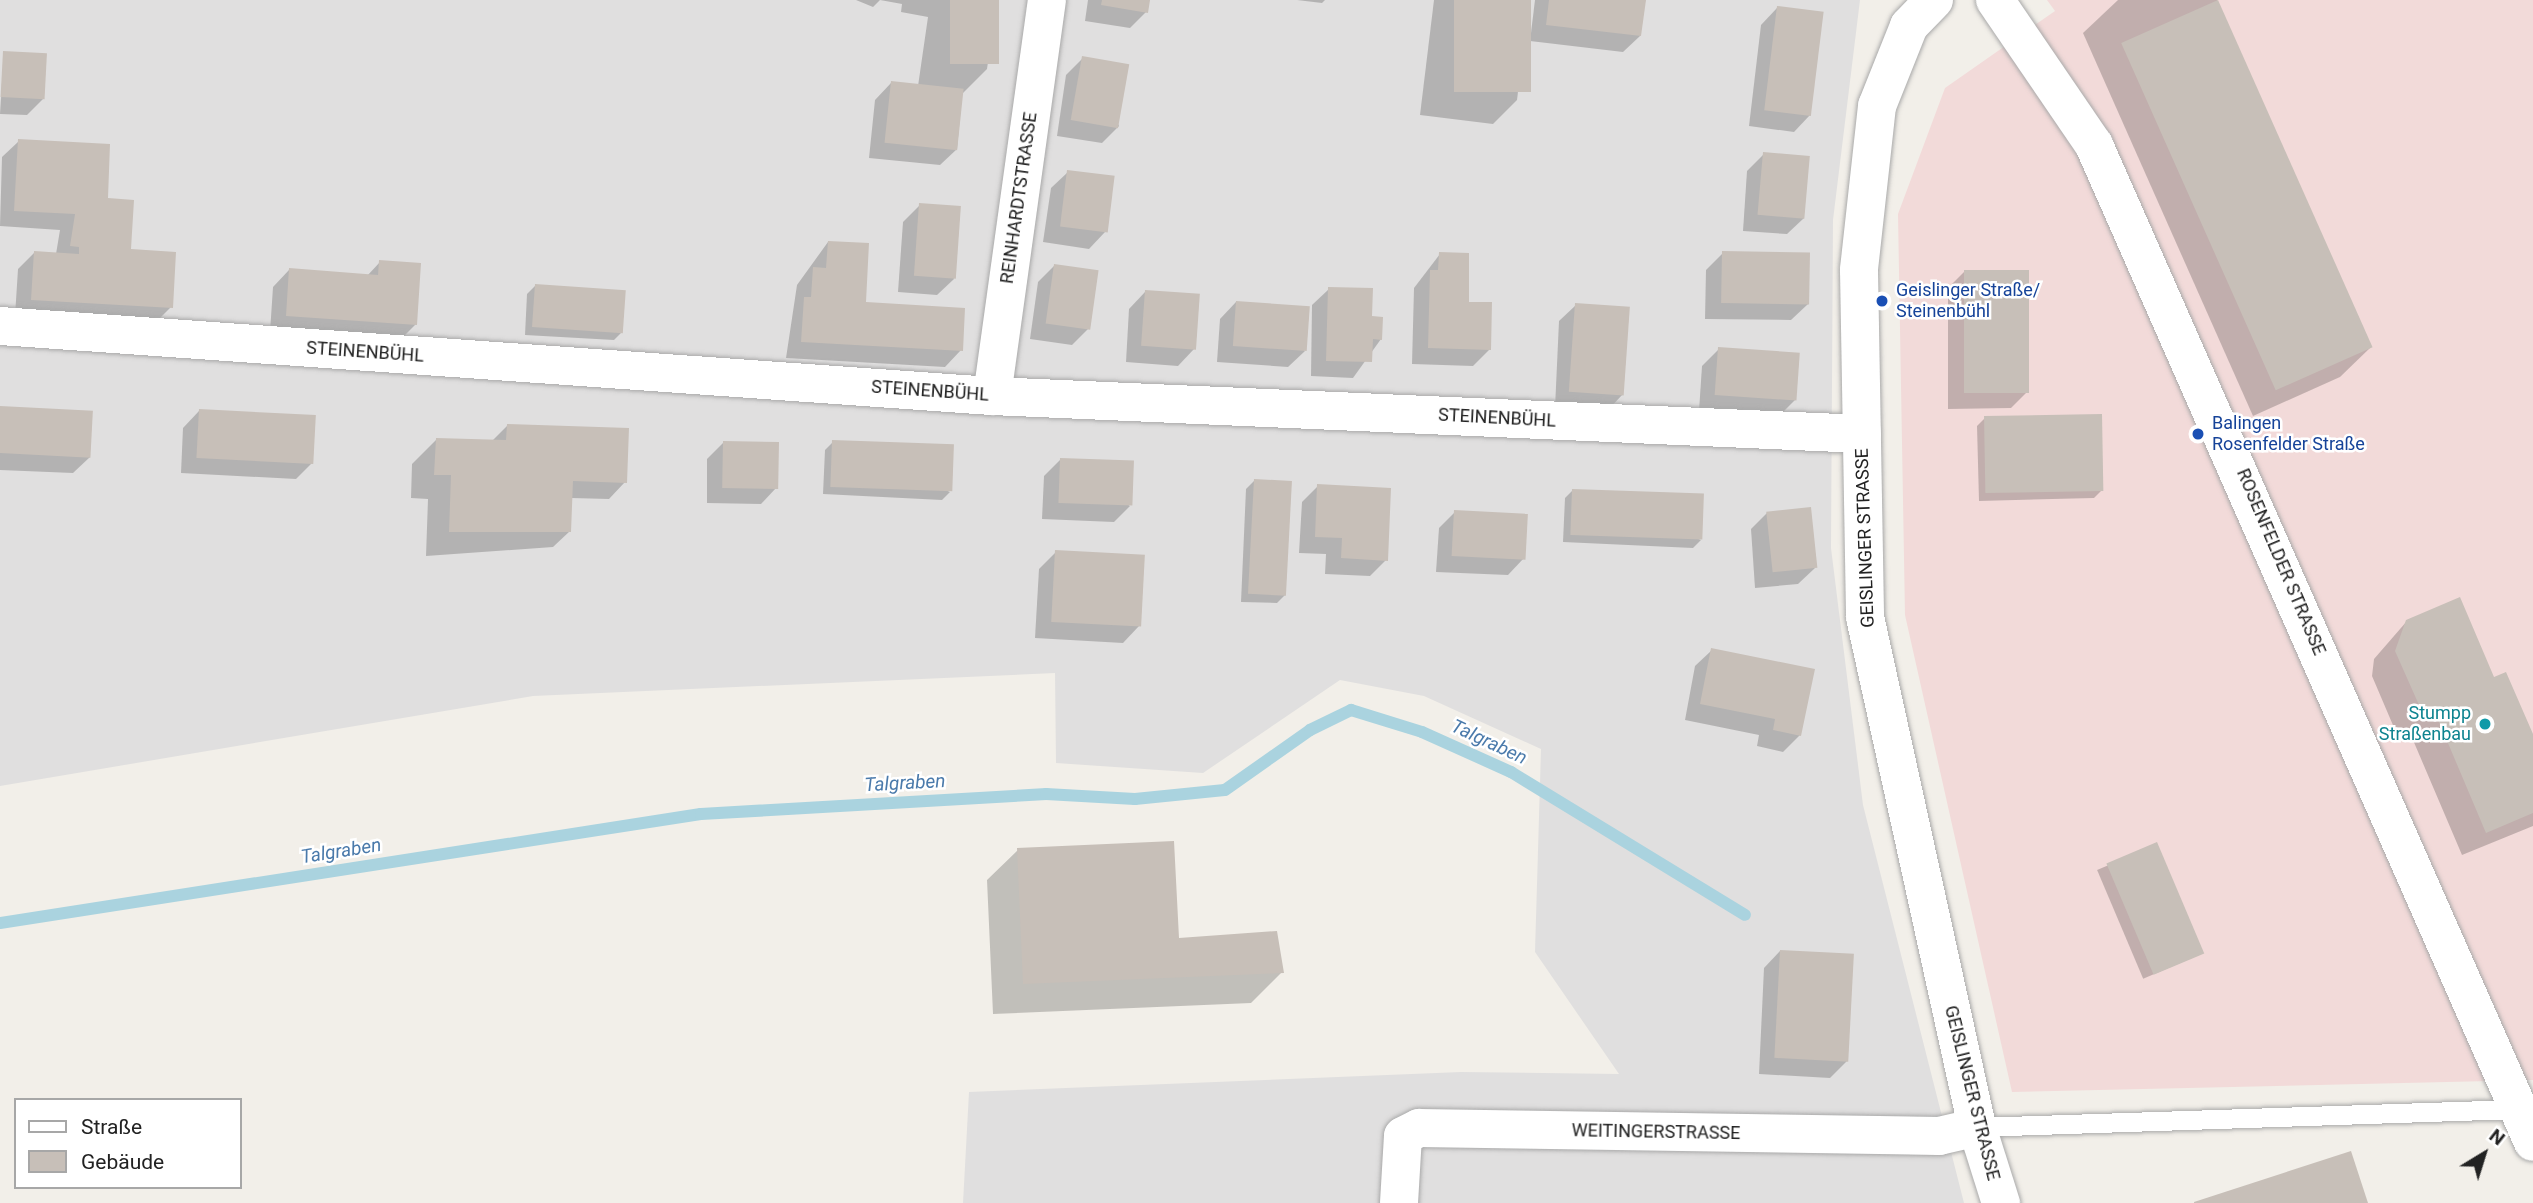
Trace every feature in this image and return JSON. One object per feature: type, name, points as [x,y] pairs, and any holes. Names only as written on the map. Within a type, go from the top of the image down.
[{"type":"street","name":"REINHARDTSTRASSE","points":[[992,396],[1047,0]]},
{"type":"street","name":"GEISLINGER STRASSE","points":[[1934,0],[1909,26],[1877,106],[1859,270],[1865,617],[1977,1127],[2001,1203]]},
{"type":"street","name":"ROSENFELDER STRASSE","points":[[1995,0],[2094,145],[2525,1126]]},
{"type":"street","name":"STEINENBÜHL","points":[[0,326],[992,396],[1862,434]]},
{"type":"street","name":"WEITINGERSTRASSE","points":[[1399,1203],[1403,1136],[1419,1128],[1939,1136],[1977,1127]]},
{"type":"lane","points":[[1977,1127],[2525,1126]]},
{"type":"shaded area","points":[[0,0],[1860,0],[1833,220],[1831,548],[1863,805],[1964,1203],[963,1203],[969,1092],[1461,1072],[1619,1074],[1535,952],[1541,749],[1424,696],[1340,680],[1203,773],[1056,763],[1055,673],[533,696],[0,786]]},
{"type":"shaded area","points":[[2047,0],[2533,0],[2533,1080],[2012,1092],[1905,615],[1898,214],[1945,88],[2055,11]]},
{"type":"building","points":[[950,0],[999,0],[999,64],[950,64]]},
{"type":"building","points":[[1102,0],[1150,0],[1148,13],[1101,5]]},
{"type":"building","points":[[1454,0],[1531,0],[1531,92],[1454,92]]},
{"type":"building","points":[[1549,0],[1646,0],[1641,36],[1546,25]]},
{"type":"building","points":[[2218,0],[2373,347],[2276,390],[2121,43]]},
{"type":"building","points":[[1777,6],[1824,12],[1811,116],[1764,110]]},
{"type":"building","points":[[3,51],[47,53],[45,99],[1,97]]},
{"type":"building","points":[[1082,56],[1129,64],[1118,128],[1071,120]]},
{"type":"building","points":[[891,81],[964,89],[957,150],[885,143]]},
{"type":"building","points":[[18,139],[110,144],[108,198],[134,200],[131,249],[176,252],[173,308],[31,300],[34,251],[79,254],[79,247],[70,246],[75,214],[14,211]]},
{"type":"building","points":[[1763,152],[1810,156],[1804,219],[1758,215]]},
{"type":"building","points":[[1067,170],[1115,176],[1108,232],[1060,227]]},
{"type":"building","points":[[919,203],[961,206],[956,279],[914,276]]},
{"type":"building","points":[[828,241],[869,243],[866,302],[965,308],[963,351],[801,342],[804,297],[811,297],[813,267],[826,268]]},
{"type":"building","points":[[1722,251],[1810,253],[1809,305],[1721,303]]},
{"type":"building","points":[[1439,252],[1469,253],[1469,302],[1492,302],[1491,350],[1428,348],[1430,270],[1438,270]]},
{"type":"building","points":[[379,260],[421,263],[417,325],[286,316],[289,268],[378,275]]},
{"type":"building","points":[[1054,264],[1099,270],[1090,330],[1046,323]]},
{"type":"building","points":[[1964,270],[2029,270],[2029,393],[1964,393]]},
{"type":"building","points":[[535,284],[626,290],[623,333],[532,327]]},
{"type":"building","points":[[1328,287],[1373,288],[1372,316],[1383,317],[1382,340],[1373,339],[1372,362],[1326,361]]},
{"type":"building","points":[[1145,290],[1200,294],[1196,350],[1141,346]]},
{"type":"building","points":[[1236,301],[1310,306],[1307,351],[1233,346]]},
{"type":"building","points":[[1575,303],[1630,307],[1624,396],[1569,392]]},
{"type":"building","points":[[1718,347],[1800,353],[1796,401],[1715,395]]},
{"type":"building","points":[[0,406],[93,411],[90,458],[0,453]]},
{"type":"building","points":[[199,409],[316,415],[313,464],[196,458]]},
{"type":"building","points":[[2102,414],[2103,491],[1985,493],[1984,416]]},
{"type":"building","points":[[507,424],[629,428],[627,483],[573,481],[571,532],[449,532],[451,475],[434,475],[436,438],[506,440]]},
{"type":"building","points":[[832,440],[954,444],[952,491],[830,487]]},
{"type":"building","points":[[723,441],[779,442],[778,489],[722,488]]},
{"type":"building","points":[[1060,458],[1134,461],[1132,506],[1058,503]]},
{"type":"building","points":[[1254,479],[1292,481],[1286,596],[1248,594]]},
{"type":"building","points":[[1317,484],[1391,488],[1388,561],[1341,558],[1342,538],[1315,537]]},
{"type":"building","points":[[1572,489],[1704,494],[1702,540],[1570,535]]},
{"type":"building","points":[[1811,507],[1817,568],[1773,572],[1766,512]]},
{"type":"building","points":[[1454,510],[1528,514],[1525,560],[1452,556]]},
{"type":"building","points":[[1055,550],[1145,555],[1141,627],[1051,622]]},
{"type":"building","name":"Stumpp Straßenbau","points":[[2460,597],[2494,677],[2506,672],[2533,734],[2533,813],[2486,833],[2434,710],[2423,714],[2395,651],[2406,620]]},
{"type":"building","points":[[1711,648],[1815,669],[1801,736],[1773,730],[1775,719],[1700,704]]},
{"type":"building","points":[[1174,841],[1179,938],[1277,931],[1284,973],[1023,984],[1017,848]]},
{"type":"building","points":[[2157,842],[2204,953],[2154,975],[2106,863]]},
{"type":"building","points":[[1780,950],[1854,954],[1848,1062],[1774,1058]]},
{"type":"building","points":[[2351,1151],[2368,1203],[2194,1203],[2194,1202]]},
{"type":"waterway","name":"Talgraben","points":[[0,923],[701,814],[1046,794],[1135,799],[1225,790],[1310,730],[1351,710],[1422,732],[1511,772],[1745,915]]},
{"type":"place","name":"Geislinger Straße/ Steinenbühl","points":[[1882,301]]},
{"type":"place","name":"Balingen Rosenfelder Straße","points":[[2198,434]]},
{"type":"place","name":"Stumpp Straßenbau","points":[[2485,724]]}]
